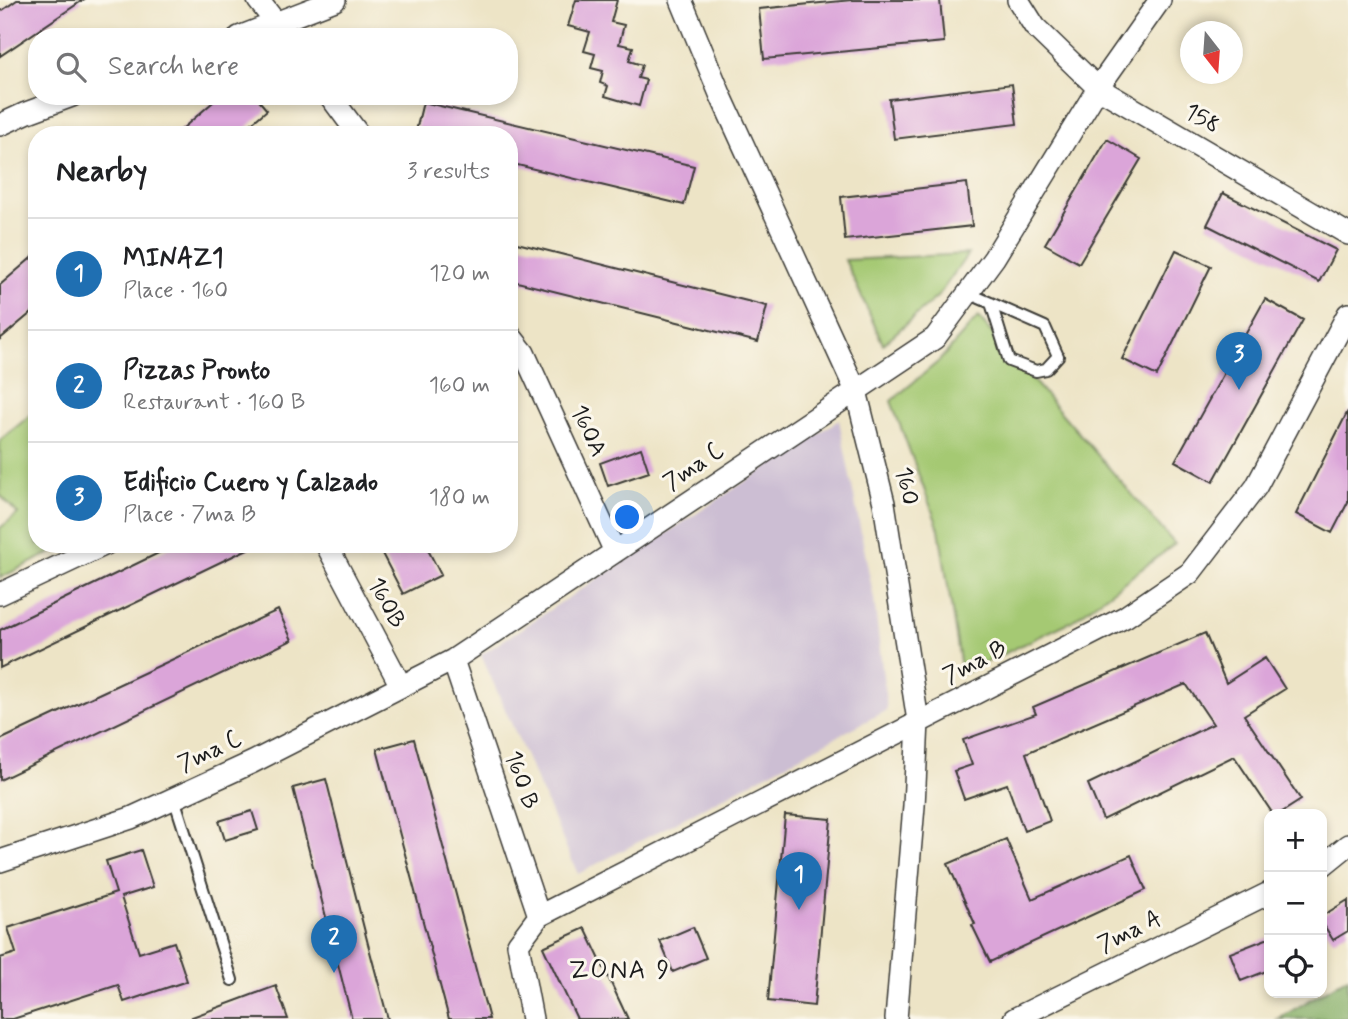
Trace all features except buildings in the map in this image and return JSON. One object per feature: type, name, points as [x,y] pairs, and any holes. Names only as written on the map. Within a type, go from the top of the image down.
[{"type":"street","points":[[258,0],[280,28]]},
{"type":"street","points":[[286,28],[335,0]]},
{"type":"street","name":"160","points":[[681,0],[720,94],[856,391],[884,503],[918,721],[914,806],[896,1019]]},
{"type":"street","name":"158","points":[[1017,0],[1035,27],[1098,88],[1348,234]]},
{"type":"street","name":"7ma C","points":[[0,861],[131,818],[253,762],[453,660],[935,338],[994,258],[1098,88],[1160,0]]},
{"type":"street","points":[[0,125],[48,105]]},
{"type":"street","points":[[337,105],[352,126]]},
{"type":"street","name":"7ma B","points":[[532,1019],[518,944],[540,916],[1125,617],[1190,573],[1256,487],[1348,314]]},
{"type":"street","name":"160A","points":[[518,346],[615,552]]},
{"type":"street","points":[[0,594],[87,553]]},
{"type":"street","name":"160B","points":[[331,553],[401,686]]},
{"type":"street","name":"160 B","points":[[453,660],[540,916]]},
{"type":"street","points":[[1327,862],[1348,845]]},
{"type":"street","name":"7ma A","points":[[1014,1019],[1264,895]]},
{"type":"lane","points":[[968,293],[991,303],[1045,327],[1058,356],[1046,369],[1036,371],[1009,361],[991,303]]},
{"type":"lane","points":[[174,798],[232,980]]},
{"type":"shaded area","points":[[839,420],[874,599],[887,710],[578,874],[481,655]]},
{"type":"green space","points":[[968,254],[938,296],[883,344],[845,260]]},
{"type":"green space","points":[[978,317],[1175,544],[1072,621],[962,674],[939,529],[891,401],[939,361]]},
{"type":"green space","points":[[28,417],[28,553],[51,553],[0,578],[0,528],[18,514],[0,495],[0,440]]},
{"type":"green space","points":[[1348,977],[1348,1019],[1278,1019],[1313,998],[1327,998],[1327,990]]},
{"type":"place","name":"Edificio Cuero y Calzado","points":[[1239,390]]},
{"type":"place","name":"MINAZ1","points":[[799,910]]},
{"type":"place","name":"Pizzas Pronto","points":[[334,973]]},
{"type":"district","name":"ZONA 9","points":[[620,971]]}]
